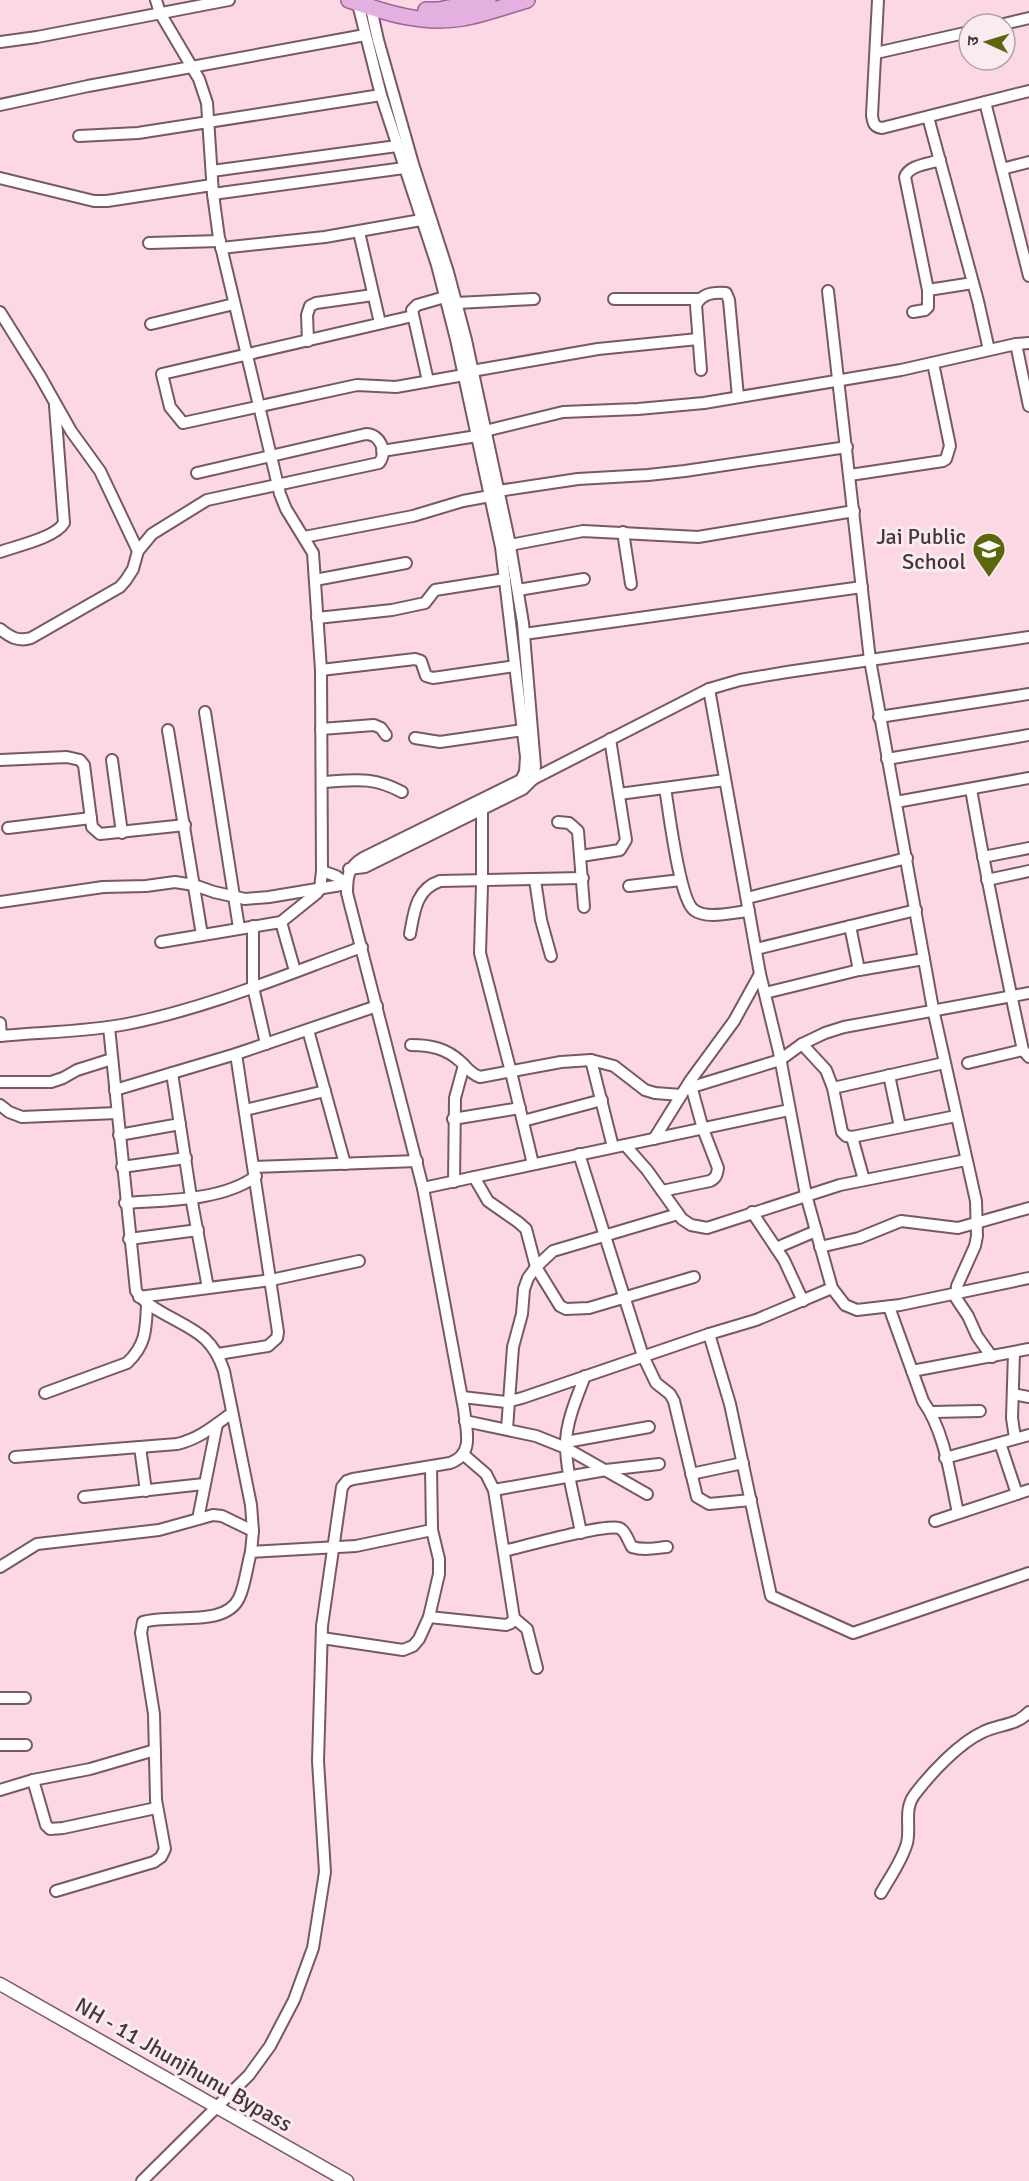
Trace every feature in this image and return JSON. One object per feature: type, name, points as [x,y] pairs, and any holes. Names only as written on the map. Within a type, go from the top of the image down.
[{"type":"main road","points":[[362,2],[439,10],[488,0]]},
{"type":"main road","points":[[362,2],[412,18],[446,20],[480,14],[527,0]]},
{"type":"street","points":[[156,0],[160,13],[204,91],[212,189],[220,244],[234,304],[278,486],[286,509],[313,553],[321,670],[322,871],[320,889],[281,922],[161,942]]},
{"type":"street","points":[[0,42],[229,0]]},
{"type":"street","points":[[879,0],[873,122],[877,128],[882,129],[1029,91]]},
{"type":"street","points":[[362,2],[365,35],[381,95],[468,373]]},
{"type":"street","points":[[142,2181],[249,2075],[270,2046],[294,2000],[313,1948],[325,1872],[318,1761],[322,1638],[342,1487],[347,1481],[459,1460],[464,1455],[467,1437],[462,1398],[423,1188],[347,893],[347,884],[349,869],[363,858],[521,780],[526,762],[494,493],[468,373],[456,303],[378,40],[362,2]]},
{"type":"street","points":[[0,105],[88,86],[365,35]]},
{"type":"street","points":[[876,53],[957,35]]},
{"type":"street","points":[[79,136],[138,133],[381,95]]},
{"type":"street","points":[[985,102],[1029,276]]},
{"type":"street","points":[[928,117],[989,350]]},
{"type":"street","points":[[212,171],[397,146]]},
{"type":"street","points":[[913,312],[925,310],[928,307],[928,290],[904,177],[911,169],[940,160]]},
{"type":"street","points":[[1002,169],[1029,162]]},
{"type":"street","points":[[0,178],[94,201],[107,201],[404,168]]},
{"type":"street","points":[[149,243],[220,244],[359,232],[421,220]]},
{"type":"street","points":[[359,232],[380,323]]},
{"type":"street","points":[[928,290],[973,283]]},
{"type":"street","points":[[828,291],[870,660],[879,717],[907,858],[933,1009],[976,1201],[975,1246],[957,1286],[956,1294],[977,1336],[992,1357]]},
{"type":"street","points":[[701,370],[696,305],[699,299],[706,294],[716,292],[727,294],[738,397]]},
{"type":"street","points":[[308,340],[307,315],[310,306],[316,303],[374,295]]},
{"type":"street","points":[[428,381],[412,310],[417,304],[445,297]]},
{"type":"street","points":[[614,299],[699,299]]},
{"type":"street","points":[[456,303],[534,300]]},
{"type":"street","points":[[151,324],[234,304]]},
{"type":"street","points":[[0,313],[99,471],[138,551]]},
{"type":"street","points":[[413,316],[162,374],[170,407],[183,423],[357,385],[396,387],[598,349],[698,339]]},
{"type":"street","points":[[382,451],[481,433],[563,412],[661,407],[738,397],[837,381],[1029,343]]},
{"type":"street","points":[[1016,344],[1027,385],[1029,406]]},
{"type":"street","points":[[850,475],[946,459],[950,446],[933,363]]},
{"type":"street","points":[[0,552],[51,534],[61,529],[64,523],[55,404]]},
{"type":"street","points":[[0,629],[13,639],[30,638],[104,597],[126,580],[133,569],[138,551],[152,534],[207,500],[379,463],[383,458],[380,440],[375,435],[366,434],[271,458],[197,473]]},
{"type":"street","points":[[304,537],[413,516],[494,493],[578,479],[685,471],[846,447]]},
{"type":"street","points":[[349,869],[365,867],[523,789],[535,772],[524,634],[518,590],[510,545],[494,493]]},
{"type":"street","points":[[510,545],[583,531],[698,537],[854,511]]},
{"type":"street","points":[[623,532],[631,584]]},
{"type":"street","points":[[315,580],[406,563]]},
{"type":"street","points":[[317,618],[404,608],[425,603],[435,590],[505,579]]},
{"type":"street","points":[[518,590],[584,579]]},
{"type":"street","points":[[524,634],[862,587]]},
{"type":"street","points":[[532,779],[709,689],[740,680],[1029,637]]},
{"type":"street","points":[[321,670],[415,659],[421,661],[426,676],[433,678],[515,666]]},
{"type":"street","points":[[709,689],[760,974],[780,1060],[806,1195],[831,1288],[845,1305],[856,1310],[956,1294],[1029,1278]]},
{"type":"street","points":[[879,717],[1029,694]]},
{"type":"street","points":[[206,712],[239,928]]},
{"type":"street","points":[[321,729],[374,725],[381,728],[386,735]]},
{"type":"street","points":[[168,730],[202,934]]},
{"type":"street","points":[[415,738],[440,742],[523,730]]},
{"type":"street","points":[[887,759],[1029,735]]},
{"type":"street","points":[[581,856],[620,850],[625,845],[610,739]]},
{"type":"street","points":[[0,760],[67,757],[80,760],[84,765],[92,827],[100,834],[184,825]]},
{"type":"street","points":[[112,760],[122,833]]},
{"type":"street","points":[[896,802],[1029,778]]},
{"type":"street","points":[[321,782],[374,780],[402,792]]},
{"type":"street","points":[[619,794],[725,780]]},
{"type":"street","points":[[665,788],[681,880],[688,903],[695,911],[706,915],[749,911]]},
{"type":"street","points":[[968,1063],[1026,1054],[1011,996],[971,789]]},
{"type":"street","points":[[482,810],[480,953],[533,1164]]},
{"type":"street","points":[[8,828],[91,818]]},
{"type":"street","points":[[558,822],[569,823],[578,831],[584,907]]},
{"type":"street","points":[[983,856],[1029,848]]},
{"type":"street","points":[[747,898],[907,858]]},
{"type":"street","points":[[322,871],[336,876],[347,884]]},
{"type":"street","points":[[987,880],[1029,871]]},
{"type":"street","points":[[411,934],[418,899],[430,884],[440,881],[583,878]]},
{"type":"street","points":[[535,880],[541,920],[551,956]]},
{"type":"street","points":[[629,886],[681,880]]},
{"type":"street","points":[[0,902],[103,887],[146,886],[175,882],[194,885],[235,898],[269,897],[347,884]]},
{"type":"street","points":[[756,949],[916,910]]},
{"type":"street","points":[[281,922],[295,971]]},
{"type":"street","points":[[253,926],[253,987],[266,1044]]},
{"type":"street","points":[[850,926],[860,970]]},
{"type":"street","points":[[0,1023],[1,1036],[109,1027],[196,1007],[362,947]]},
{"type":"street","points":[[765,993],[860,970],[924,959]]},
{"type":"street","points":[[654,1139],[681,1095],[734,1021],[760,974]]},
{"type":"street","points":[[691,1084],[780,1060],[802,1044],[844,1027],[1029,993]]},
{"type":"street","points":[[115,1090],[236,1054],[377,1006]]},
{"type":"street","points":[[56,1891],[154,1862],[162,1857],[165,1849],[156,1808],[154,1714],[141,1626],[143,1622],[154,1618],[207,1617],[233,1607],[242,1592],[253,1531],[252,1505],[218,1354],[208,1340],[143,1300],[136,1291],[125,1203],[109,1027]]},
{"type":"street","points":[[308,1030],[345,1164]]},
{"type":"street","points":[[802,1044],[826,1070],[833,1088],[842,1132],[846,1136],[852,1137],[956,1116]]},
{"type":"street","points":[[411,1045],[435,1047],[447,1051],[473,1075],[480,1077],[568,1061],[591,1060],[614,1066],[645,1090],[681,1095]]},
{"type":"street","points":[[218,1354],[268,1346],[277,1338],[278,1332],[236,1054]]},
{"type":"street","points":[[0,1082],[51,1082],[77,1070],[112,1059]]},
{"type":"street","points":[[591,1060],[602,1100],[619,1146],[647,1170],[682,1219],[698,1228],[706,1228],[806,1195],[864,1180],[966,1160]]},
{"type":"street","points":[[833,1088],[944,1063]]},
{"type":"street","points":[[454,1182],[453,1119],[455,1098],[464,1065]]},
{"type":"street","points":[[172,1073],[208,1288]]},
{"type":"street","points":[[889,1075],[900,1127]]},
{"type":"street","points":[[662,1191],[715,1179],[718,1168],[703,1129],[691,1084]]},
{"type":"street","points":[[245,1110],[325,1091]]},
{"type":"street","points":[[523,1121],[602,1100]]},
{"type":"street","points":[[0,1105],[9,1112],[22,1117],[117,1113]]},
{"type":"street","points":[[453,1119],[520,1108]]},
{"type":"street","points":[[423,1188],[789,1110]]},
{"type":"street","points":[[119,1135],[180,1124]]},
{"type":"street","points":[[852,1137],[864,1180]]},
{"type":"street","points":[[579,1154],[643,1356],[656,1383],[670,1394],[674,1401],[694,1491],[702,1502],[709,1504],[751,1500]]},
{"type":"street","points":[[122,1167],[186,1158]]},
{"type":"street","points":[[125,1203],[214,1194],[236,1187],[255,1172],[345,1164],[417,1161]]},
{"type":"street","points":[[474,1177],[488,1202],[526,1230],[536,1267],[560,1306],[566,1309],[589,1308],[694,1277]]},
{"type":"street","points":[[820,1247],[859,1238],[901,1221],[946,1228],[977,1224],[1029,1208]]},
{"type":"street","points":[[752,1212],[776,1248],[803,1301]]},
{"type":"street","points":[[507,1429],[513,1347],[522,1314],[524,1289],[536,1267],[553,1251],[678,1214]]},
{"type":"street","points":[[129,1239],[198,1230]]},
{"type":"street","points":[[776,1248],[816,1231]]},
{"type":"street","points":[[143,1300],[208,1288],[271,1280],[359,1261]]},
{"type":"street","points":[[462,1398],[494,1402],[509,1401],[756,1320],[831,1288]]},
{"type":"street","points":[[45,1393],[126,1363],[136,1354],[144,1340],[143,1300]]},
{"type":"street","points":[[889,1306],[923,1401],[932,1412],[958,1513]]},
{"type":"street","points":[[710,1334],[730,1404],[771,1596],[853,1633],[1029,1573]]},
{"type":"street","points":[[912,1371],[1029,1349]]},
{"type":"street","points":[[1014,1352],[1012,1418],[1015,1438]]},
{"type":"street","points":[[581,1533],[566,1445],[576,1399],[585,1376]]},
{"type":"street","points":[[1013,1394],[1029,1397]]},
{"type":"street","points":[[932,1412],[980,1411]]},
{"type":"street","points":[[15,1457],[189,1441],[232,1413]]},
{"type":"street","points":[[465,1421],[507,1429],[566,1445],[647,1494]]},
{"type":"street","points":[[198,1519],[218,1424]]},
{"type":"street","points":[[566,1445],[649,1427]]},
{"type":"street","points":[[945,1458],[1029,1435]]},
{"type":"street","points":[[1000,1443],[1017,1494]]},
{"type":"street","points":[[140,1447],[146,1491]]},
{"type":"street","points":[[429,1617],[507,1625],[514,1618],[494,1490],[486,1474],[464,1455]]},
{"type":"street","points":[[691,1474],[743,1462]]},
{"type":"street","points":[[494,1490],[606,1470],[659,1464]]},
{"type":"street","points":[[322,1638],[403,1650],[413,1646],[419,1638],[429,1617],[440,1566],[432,1530],[430,1467]]},
{"type":"street","points":[[84,1497],[204,1484]]},
{"type":"street","points":[[935,1521],[1029,1490]]},
{"type":"street","points":[[0,1567],[37,1544],[159,1530],[213,1515],[222,1516],[253,1531]]},
{"type":"street","points":[[504,1551],[581,1533],[620,1528],[632,1547],[643,1550],[668,1547]]},
{"type":"street","points":[[251,1552],[335,1548],[379,1542],[432,1530]]},
{"type":"street","points":[[514,1618],[527,1629],[537,1668]]},
{"type":"street","points":[[0,1698],[25,1698]]},
{"type":"street","points":[[881,1893],[905,1851],[908,1840],[908,1810],[914,1795],[971,1738],[1018,1721],[1029,1712]]},
{"type":"street","points":[[0,1745],[26,1745]]},
{"type":"street","points":[[0,1790],[33,1780],[90,1769],[155,1750]]},
{"type":"street","points":[[33,1780],[46,1825],[50,1829],[156,1808]]},
{"type":"street","name":"NH - 11 Jhunjhunu Bypass","points":[[0,1984],[346,2181]]},
{"type":"place","name":"Jai Public School","points":[[989,578]]}]
